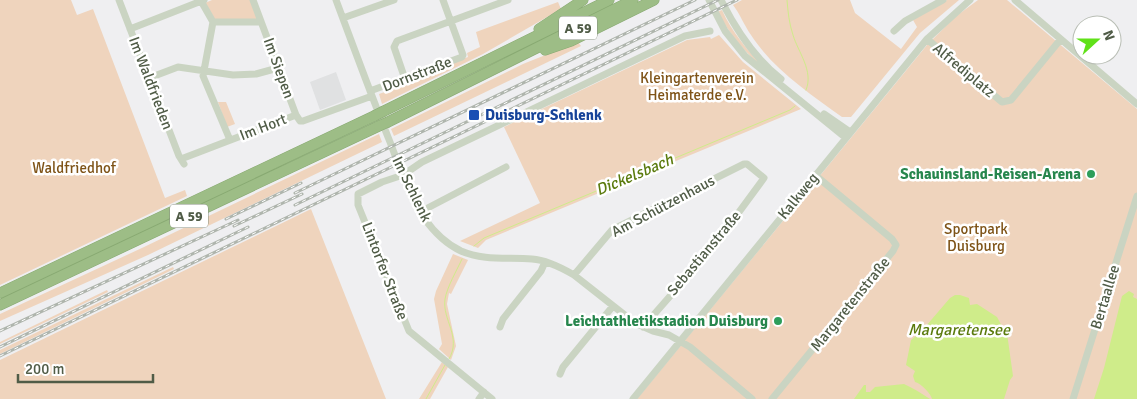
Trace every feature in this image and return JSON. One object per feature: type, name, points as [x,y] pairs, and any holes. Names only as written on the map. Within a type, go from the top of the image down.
[{"type":"highway","name":"A 59","points":[[519,45],[543,26],[584,0]]},
{"type":"highway","name":"A 59","points":[[0,293],[374,116],[609,0]]},
{"type":"highway","name":"A 59","points":[[0,305],[383,124],[633,0]]},
{"type":"highway","points":[[524,55],[571,41],[654,0]]},
{"type":"street","name":"Im Waldfrieden","points":[[119,0],[182,162]]},
{"type":"street","name":"Im Siepen","points":[[253,0],[296,115]]},
{"type":"street","name":"Im Schlenk","points":[[336,0],[403,175],[420,212],[436,233],[467,253],[484,258],[533,259],[564,269],[643,327],[669,335],[690,347],[752,399]]},
{"type":"street","points":[[343,18],[394,0]]},
{"type":"street","points":[[443,0],[451,21]]},
{"type":"street","points":[[405,79],[394,43],[508,0]]},
{"type":"street","points":[[709,0],[725,31],[745,56],[848,135]]},
{"type":"street","points":[[721,0],[741,35],[771,71],[848,135]]},
{"type":"street","points":[[894,31],[905,21],[943,0]]},
{"type":"street","name":"Kalkweg","points":[[633,399],[927,39],[970,0]]},
{"type":"street","points":[[1015,0],[1137,104]]},
{"type":"street","points":[[130,29],[202,1],[213,22],[203,76],[230,140]]},
{"type":"street","name":"Dornstraße","points":[[371,94],[463,55],[451,21]]},
{"type":"street","points":[[213,22],[260,22]]},
{"type":"street","points":[[403,175],[422,162],[685,36],[710,31]]},
{"type":"street","name":"Alfrediplatz","points":[[927,39],[1002,102],[1011,100],[1060,40]]},
{"type":"street","points":[[149,78],[178,67],[215,73],[245,75],[278,68]]},
{"type":"street","points":[[206,86],[215,73]]},
{"type":"street","name":"Im Hort","points":[[182,162],[230,140],[296,115],[300,121],[303,121],[371,94]]},
{"type":"street","name":"Am Schützenhaus","points":[[574,275],[612,230],[744,164],[747,164],[764,178]]},
{"type":"street","points":[[420,212],[506,167]]},
{"type":"street","name":"Lintorfer Straße","points":[[403,175],[382,182],[358,194],[358,205],[409,331],[450,364],[482,396],[492,399]]},
{"type":"street","name":"Margaretenstraße","points":[[772,399],[896,245],[892,239],[815,175]]},
{"type":"street","name":"Sebastianstraße","points":[[643,327],[714,246],[764,178]]},
{"type":"street","name":"Bertaallee","points":[[1073,399],[1137,196]]},
{"type":"street","points":[[500,327],[503,319],[541,272],[545,262]]},
{"type":"street","points":[[560,374],[563,367],[612,306]]},
{"type":"shaded area","points":[[336,72],[346,100],[320,110],[310,82]]},
{"type":"green space","name":"Waldfriedhof","points":[[0,0],[71,0],[77,15],[93,9],[165,198],[185,190],[187,196],[0,285]]},
{"type":"green space","points":[[212,0],[251,0],[257,19],[215,20],[205,3]]},
{"type":"green space","points":[[742,0],[850,0],[855,13],[901,49],[917,27],[913,20],[947,0],[959,0],[920,33],[851,117],[842,117],[792,80],[770,59],[733,5]]},
{"type":"green space","name":"Sportpark Duisburg","points":[[978,0],[1007,0],[1072,54],[1072,65],[1085,65],[1137,109],[1137,399],[637,399],[927,45],[955,17]]},
{"type":"green space","points":[[558,2],[561,9],[483,54],[382,104],[379,94],[410,83],[409,79],[468,57],[467,53],[480,47],[476,32]]},
{"type":"green space","points":[[722,10],[736,35],[767,71],[745,51],[734,37],[717,12]]},
{"type":"green space","name":"Kleingartenverein Heimaterde e.V.","points":[[719,35],[743,62],[801,109],[486,240],[478,248],[460,241],[540,203],[504,127],[687,40],[710,37],[711,39]]},
{"type":"green space","points":[[578,42],[581,46],[394,136],[391,129],[523,64]]},
{"type":"green space","points":[[218,102],[226,102],[235,124],[227,127]]},
{"type":"green space","points":[[379,134],[382,142],[148,255],[0,321],[0,314]]},
{"type":"green space","points":[[311,209],[386,399],[0,399],[0,360]]},
{"type":"green space","points":[[453,254],[468,260],[451,294],[449,293],[447,304],[456,346],[451,360],[439,349],[442,344],[434,299]]},
{"type":"green space","points":[[173,267],[174,269],[0,354],[0,350]]},
{"type":"green space","points":[[107,290],[108,292],[0,344],[0,342]]},
{"type":"green space","points":[[442,362],[448,367],[430,399],[419,399]]},
{"type":"water","points":[[1129,291],[1137,299],[1137,399],[1094,399],[1104,368],[1122,296]]},
{"type":"water","name":"Margaretensee","points":[[955,295],[969,298],[970,305],[977,304],[997,317],[1003,328],[1009,331],[1007,333],[1013,376],[1004,399],[932,399],[926,389],[915,382],[913,376],[915,371],[906,365],[911,340],[920,333],[950,298]]},
{"type":"water","points":[[904,384],[930,399],[854,399],[864,385],[866,385],[866,392],[870,392],[875,387]]},
{"type":"waterway","name":"Dickelsbach","points":[[787,0],[792,31],[807,69],[808,83],[806,90]]},
{"type":"waterway","name":"Dickelsbach","points":[[474,246],[484,238],[790,110],[795,106]]},
{"type":"waterway","name":"Dickelsbach","points":[[449,359],[452,351],[453,336],[446,314],[445,299],[462,259]]},
{"type":"waterway","name":"Dickelsbach","points":[[426,399],[445,365]]},
{"type":"railway","points":[[295,193],[695,0]]},
{"type":"railway","points":[[295,205],[718,0]]},
{"type":"railway","points":[[0,356],[737,0]]},
{"type":"railway","points":[[226,219],[301,183]]},
{"type":"railway","points":[[234,226],[302,194]]},
{"type":"railway","points":[[0,331],[238,220]]},
{"type":"railway","points":[[0,347],[248,227]]},
{"type":"place","name":"Duisburg-Schlenk","points":[[474,115]]},
{"type":"place","name":"Schauinsland-Reisen-Arena","points":[[1091,174]]},
{"type":"place","name":"Leichtathletikstadion Duisburg","points":[[778,321]]}]
